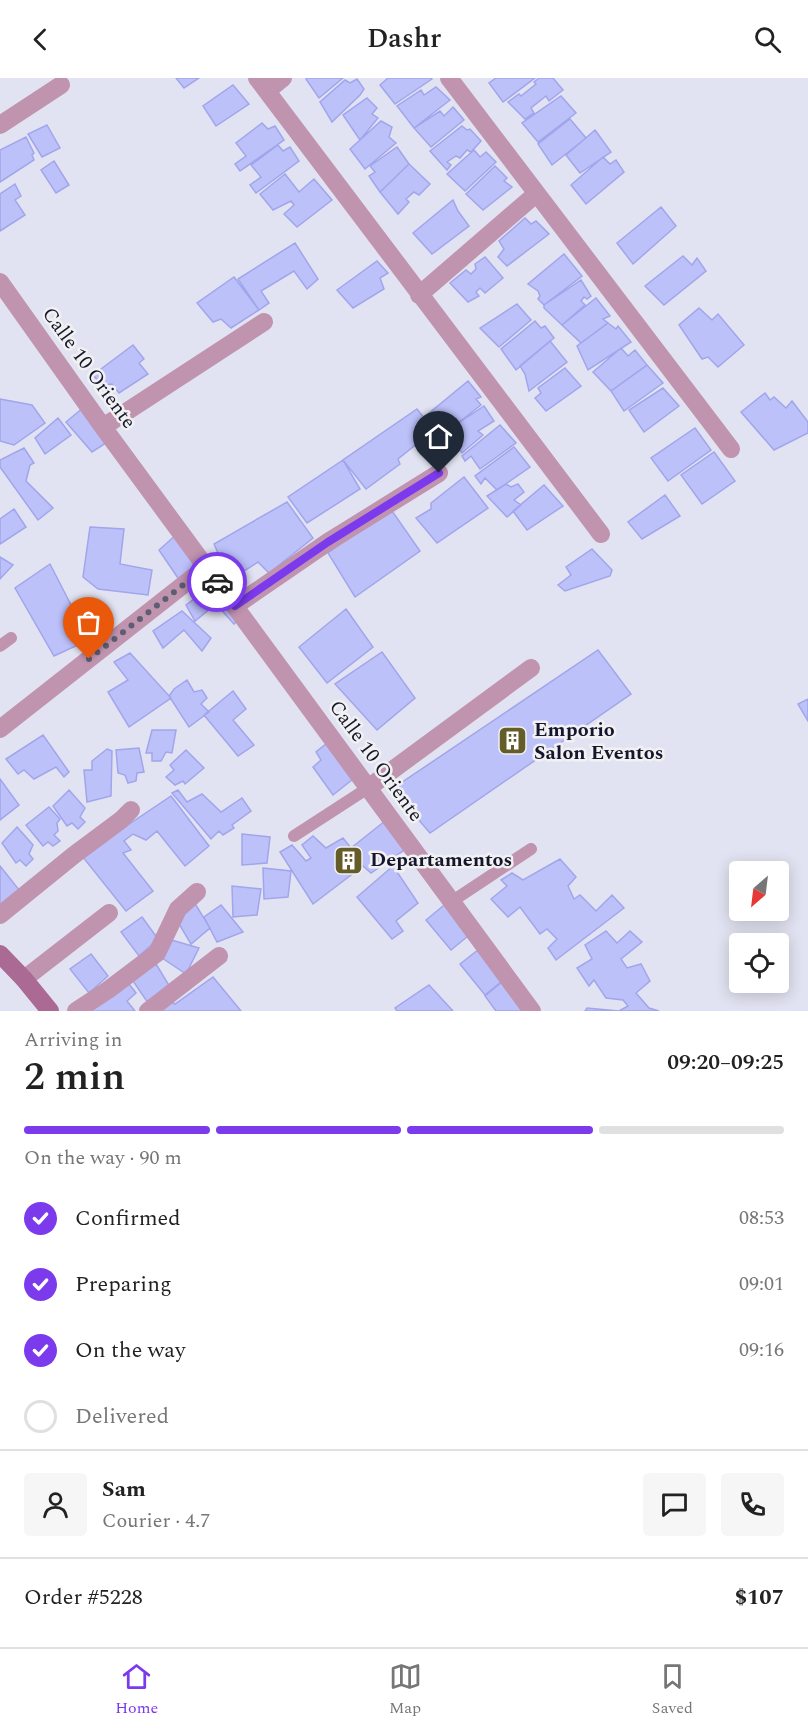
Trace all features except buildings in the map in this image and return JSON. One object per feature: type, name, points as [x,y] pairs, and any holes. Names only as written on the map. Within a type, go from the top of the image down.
[{"type":"main road","points":[[0,954],[50,1011]]},
{"type":"street","points":[[283,78],[262,85],[601,534]]},
{"type":"street","points":[[449,78],[731,449]]},
{"type":"street","points":[[0,125],[61,85]]},
{"type":"street","points":[[419,295],[536,194]]},
{"type":"street","name":"Calle 10 Oriente","points":[[0,282],[103,427],[532,1011]]},
{"type":"street","points":[[103,427],[264,322]]},
{"type":"street","points":[[235,606],[328,542],[439,473]]},
{"type":"street","points":[[0,729],[206,567]]},
{"type":"street","points":[[368,788],[531,668]]},
{"type":"street","points":[[0,915],[74,855],[122,820],[131,810]]},
{"type":"street","points":[[76,1011],[157,953],[178,909],[197,892]]},
{"type":"street","points":[[24,979],[109,913]]},
{"type":"street","points":[[148,1011],[219,956]]},
{"type":"lane","points":[[0,646],[11,638]]},
{"type":"lane","points":[[294,836],[368,788]]},
{"type":"lane","points":[[452,902],[531,849]]},
{"type":"way so far","points":[[89,659],[206,567],[217,582]]},
{"type":"place","name":"Emporio Salon Eventos","points":[[513,741]]},
{"type":"place","name":"Departamentos","points":[[349,860]]},
{"type":"route","points":[[217,582],[235,606],[328,542],[439,473]]}]
